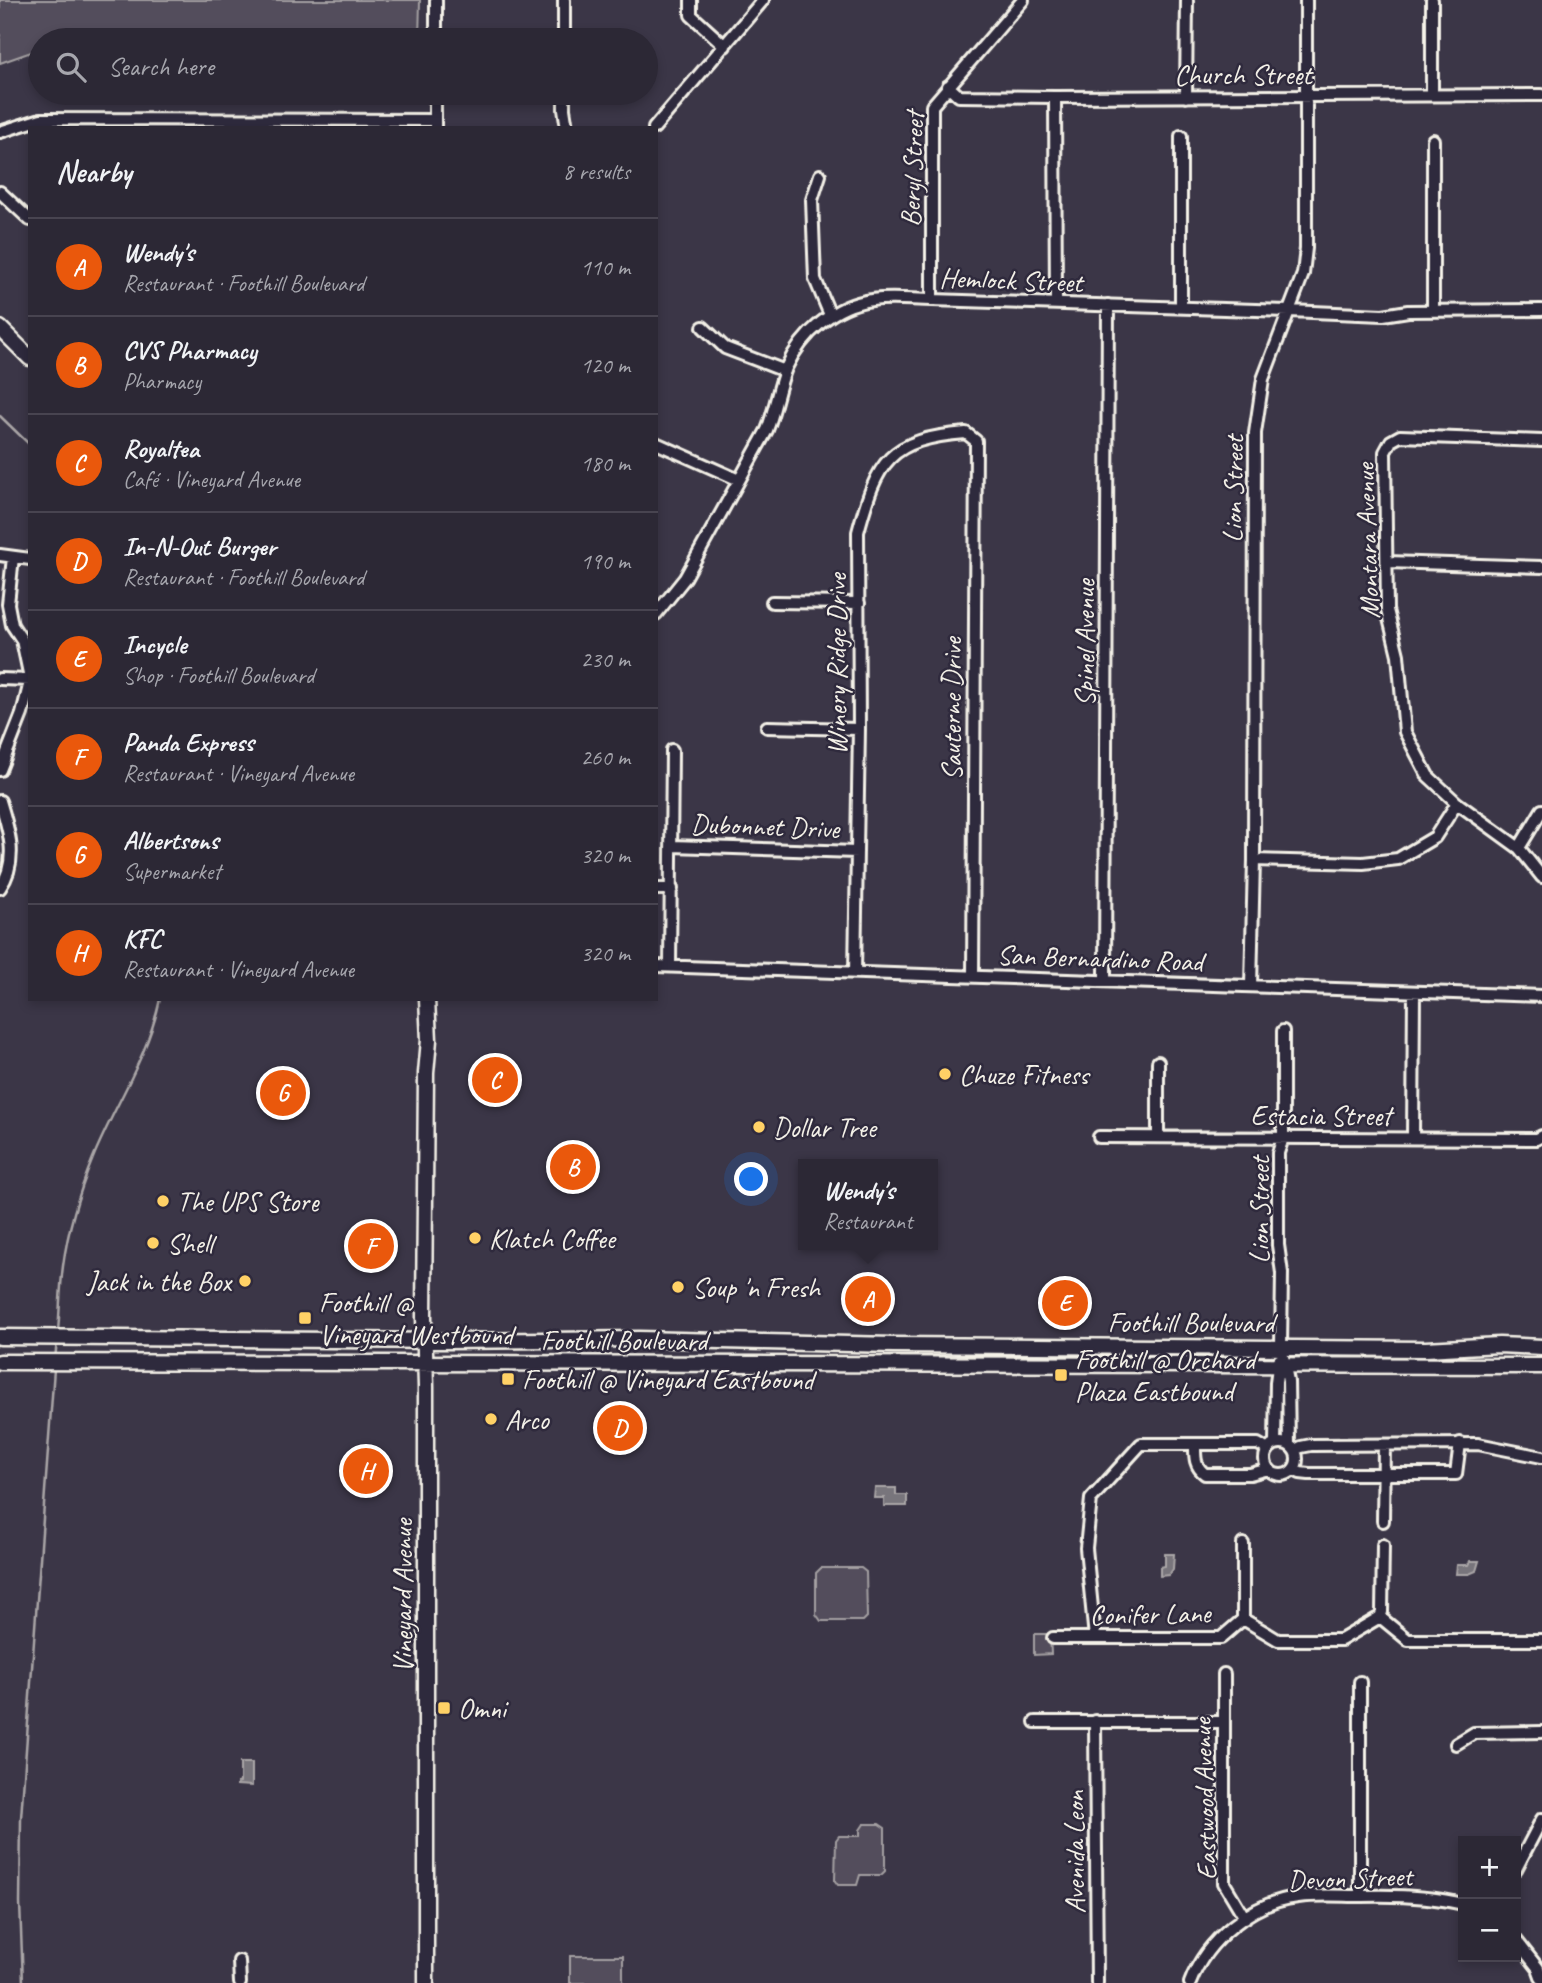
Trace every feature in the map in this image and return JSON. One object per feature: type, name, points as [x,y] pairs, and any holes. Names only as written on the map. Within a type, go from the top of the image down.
[{"type":"main road","points":[[0,328],[28,356]]},
{"type":"main road","name":"Vineyard Avenue","points":[[426,1983],[427,1001]]},
{"type":"main road","name":"Foothill Boulevard","points":[[0,1337],[639,1339],[893,1345],[1426,1349],[1499,1345],[1542,1347]]},
{"type":"main road","name":"Foothill Boulevard","points":[[0,1362],[1542,1366]]},
{"type":"street","points":[[436,0],[436,28]]},
{"type":"street","points":[[564,0],[564,28]]},
{"type":"street","points":[[691,0],[691,15],[725,46]]},
{"type":"street","points":[[656,126],[763,0]]},
{"type":"street","name":"Beryl Street","points":[[932,300],[932,106],[1023,0]]},
{"type":"street","points":[[1186,97],[1187,0]]},
{"type":"street","name":"Lion Street","points":[[1251,986],[1255,433],[1263,379],[1303,274],[1306,248],[1306,0]]},
{"type":"street","points":[[1432,0],[1432,95]]},
{"type":"street","name":"Church Street","points":[[948,86],[960,96],[1542,95]]},
{"type":"street","points":[[1055,97],[1056,303]]},
{"type":"street","points":[[0,132],[41,119],[194,124],[435,124],[435,105]]},
{"type":"street","points":[[564,105],[567,126]]},
{"type":"street","points":[[1181,136],[1181,307]]},
{"type":"street","points":[[1433,140],[1433,310]]},
{"type":"street","points":[[820,175],[812,200],[815,279],[830,315]]},
{"type":"street","points":[[0,192],[28,217]]},
{"type":"street","name":"Hemlock Street","points":[[658,612],[685,578],[767,430],[793,354],[805,338],[830,315],[854,304],[874,299],[932,300],[1383,315],[1433,310],[1542,310]]},
{"type":"street","name":"Spinel Avenue","points":[[1105,981],[1108,305]]},
{"type":"street","points":[[703,327],[725,348],[785,371]]},
{"type":"street","name":"Winery Ridge Drive","points":[[855,973],[859,729],[858,532],[877,475],[896,451],[919,439],[965,433],[976,441]]},
{"type":"street","name":"Montara Avenue","points":[[1542,441],[1400,436],[1391,440],[1385,452],[1387,610],[1398,655],[1405,732],[1428,776],[1457,803],[1519,848],[1542,877]]},
{"type":"street","name":"Sauterne Drive","points":[[972,976],[976,441]]},
{"type":"street","points":[[658,444],[739,480]]},
{"type":"street","points":[[0,555],[28,559]]},
{"type":"street","points":[[13,556],[8,604],[12,625],[22,639],[28,670]]},
{"type":"street","points":[[1388,562],[1542,567]]},
{"type":"street","points":[[772,602],[859,603]]},
{"type":"street","points":[[0,679],[28,680]]},
{"type":"street","points":[[0,770],[22,714],[28,688]]},
{"type":"street","points":[[766,727],[859,729]]},
{"type":"street","points":[[670,966],[672,750]]},
{"type":"street","points":[[0,802],[12,856],[0,888]]},
{"type":"street","points":[[1254,860],[1363,863],[1398,859],[1435,837],[1457,803]]},
{"type":"street","points":[[1519,848],[1542,810]]},
{"type":"street","name":"Dubonnet Drive","points":[[672,846],[857,852]]},
{"type":"street","points":[[658,889],[672,890]]},
{"type":"street","name":"San Bernardino Road","points":[[658,966],[1542,996]]},
{"type":"street","points":[[1413,1139],[1414,992]]},
{"type":"street","name":"Lion Street","points":[[1281,1365],[1282,1273],[1278,1245],[1278,1153],[1283,1138],[1283,1031]]},
{"type":"street","points":[[1158,1062],[1158,1137]]},
{"type":"street","name":"Estacia Street","points":[[1099,1137],[1536,1139],[1542,1136]]},
{"type":"street","points":[[1281,1365],[1288,1381],[1292,1447],[1297,1461],[1294,1469],[1282,1475],[1272,1472],[1265,1459],[1271,1447],[1281,1365]]},
{"type":"street","points":[[1095,1638],[1086,1548],[1091,1499],[1141,1444],[1258,1444],[1271,1447],[1281,1443],[1301,1447],[1460,1443],[1489,1445],[1542,1457]]},
{"type":"street","points":[[1294,1469],[1309,1474],[1456,1474],[1460,1443]]},
{"type":"street","points":[[1195,1444],[1195,1461],[1205,1474],[1250,1474],[1269,1469]]},
{"type":"street","points":[[1383,1521],[1384,1445]]},
{"type":"street","name":"Conifer Lane","points":[[1053,1638],[1221,1638],[1243,1619],[1243,1544]]},
{"type":"street","points":[[1383,1545],[1380,1617],[1408,1640],[1542,1640]]},
{"type":"street","name":"Conifer Lane","points":[[1243,1619],[1278,1640],[1340,1640],[1380,1617]]},
{"type":"street","name":"Eastwood Avenue","points":[[1224,1674],[1224,1883],[1245,1918]]},
{"type":"street","points":[[1360,1682],[1360,1896]]},
{"type":"street","points":[[1035,1721],[1224,1722]]},
{"type":"street","name":"Avenida Leon","points":[[1095,1721],[1097,1983]]},
{"type":"street","points":[[1456,1744],[1474,1733],[1542,1732]]},
{"type":"street","points":[[1521,1859],[1542,1819]]},
{"type":"street","name":"Devon Street","points":[[1190,1983],[1210,1947],[1226,1931],[1262,1908],[1298,1896],[1393,1895],[1458,1903]]},
{"type":"street","points":[[1521,1946],[1541,1971]]},
{"type":"street","points":[[239,1961],[240,1983]]},
{"type":"shaded area","points":[[0,0],[420,0],[419,28],[28,28],[28,53],[0,63]]},
{"type":"shaded area","points":[[875,1488],[896,1488],[896,1495],[907,1495],[907,1506],[884,1506],[884,1498],[874,1498]]},
{"type":"shaded area","points":[[1165,1554],[1174,1554],[1173,1569],[1169,1575],[1160,1576],[1160,1567],[1165,1566]]},
{"type":"shaded area","points":[[1470,1561],[1479,1561],[1476,1571],[1456,1574],[1457,1565],[1468,1565]]},
{"type":"shaded area","points":[[821,1568],[861,1568],[866,1572],[867,1617],[863,1621],[821,1621],[816,1614],[816,1573]]},
{"type":"shaded area","points":[[1034,1634],[1050,1634],[1051,1654],[1034,1655]]},
{"type":"shaded area","points":[[240,1763],[252,1763],[252,1786],[237,1785],[240,1782]]},
{"type":"shaded area","points":[[864,1824],[879,1824],[885,1828],[885,1871],[881,1875],[860,1875],[857,1885],[838,1885],[835,1881],[836,1840],[839,1836],[860,1836]]},
{"type":"shaded area","points":[[570,1956],[623,1956],[623,1983],[570,1983]]},
{"type":"waterway","points":[[0,416],[28,443]]},
{"type":"waterway","points":[[58,1331],[63,1266],[79,1197],[102,1138],[148,1041],[160,1001]]},
{"type":"waterway","points":[[55,1359],[57,1341]]},
{"type":"waterway","points":[[23,1983],[21,1818],[54,1369]]},
{"type":"place","name":"Chuze Fitness","points":[[945,1074]]},
{"type":"place","name":"Royaltea","points":[[495,1080]]},
{"type":"place","name":"Albertsons","points":[[283,1093]]},
{"type":"place","name":"Dollar Tree","points":[[759,1127]]},
{"type":"place","name":"CVS Pharmacy","points":[[573,1167]]},
{"type":"place","name":"The UPS Store","points":[[163,1201]]},
{"type":"place","name":"Klatch Coffee","points":[[475,1238]]},
{"type":"place","name":"Shell","points":[[153,1243]]},
{"type":"place","name":"Panda Express","points":[[371,1246]]},
{"type":"place","name":"Jack in the Box","points":[[245,1281]]},
{"type":"place","name":"Soup 'n Fresh","points":[[678,1287]]},
{"type":"place","name":"Wendy's","points":[[868,1299]]},
{"type":"place","name":"Incycle","points":[[1065,1303]]},
{"type":"place","name":"Foothill @ Vineyard Westbound","points":[[305,1318]]},
{"type":"place","name":"Foothill @ Orchard Plaza Eastbound","points":[[1061,1375]]},
{"type":"place","name":"Foothill @ Vineyard Eastbound","points":[[508,1379]]},
{"type":"place","name":"Arco","points":[[491,1419]]},
{"type":"place","name":"In-N-Out Burger","points":[[620,1428]]},
{"type":"place","name":"KFC","points":[[366,1471]]},
{"type":"place","name":"Omni","points":[[444,1708]]}]
